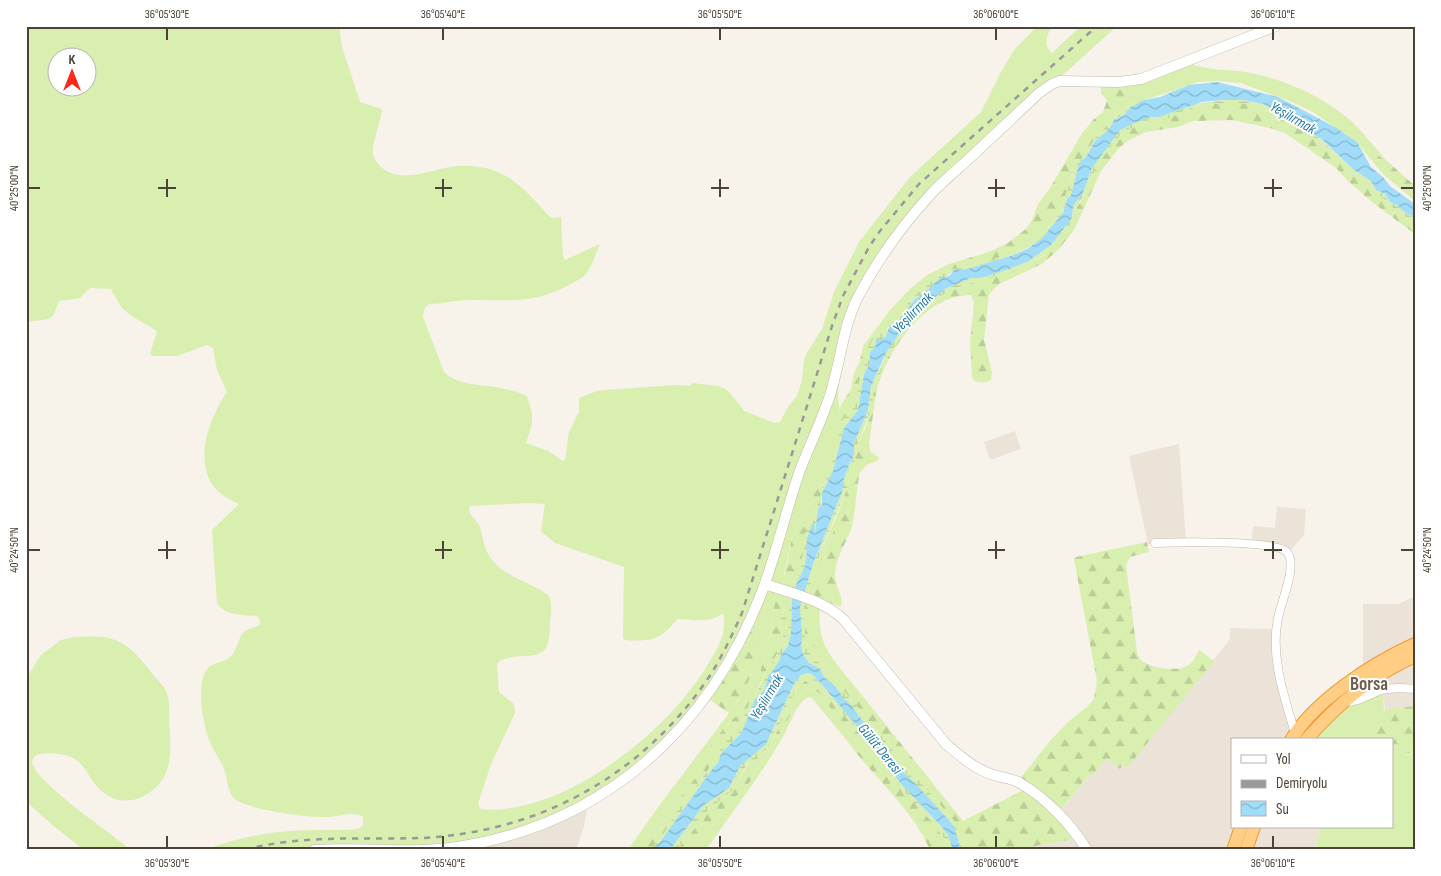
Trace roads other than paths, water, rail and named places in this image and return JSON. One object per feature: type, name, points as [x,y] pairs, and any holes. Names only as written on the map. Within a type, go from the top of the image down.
[{"type":"highway","points":[[1297,738],[1318,708],[1342,686],[1372,666],[1415,644]]},
{"type":"highway","points":[[1297,738],[1350,695],[1378,676],[1415,656]]},
{"type":"highway","points":[[1233,850],[1241,828]]},
{"type":"highway","points":[[1246,850],[1254,828]]},
{"type":"street","points":[[314,850],[421,850],[459,846],[517,833],[585,805],[644,764],[669,741],[718,681],[769,585],[799,472],[827,407],[835,379],[841,344],[856,302],[882,256],[931,194],[1052,84],[1071,80],[1119,82],[1141,80],[1276,26]]},
{"type":"street","points":[[1155,542],[1279,547],[1288,553],[1292,563],[1278,616],[1276,644],[1277,662],[1297,738]]},
{"type":"street","points":[[769,585],[832,609],[844,620],[935,731],[957,754],[982,771],[1018,781],[1049,805],[1080,838],[1087,850]]},
{"type":"street","points":[[1342,702],[1360,700],[1383,690],[1398,688],[1415,689]]},
{"type":"water","points":[[1217,82],[1278,97],[1335,127],[1357,142],[1371,167],[1390,186],[1415,204],[1415,218],[1390,202],[1385,194],[1376,190],[1371,181],[1354,170],[1321,139],[1263,104],[1243,100],[1202,102],[1159,117],[1151,117],[1120,130],[1092,168],[1083,193],[1073,206],[1072,218],[1051,245],[1027,262],[981,278],[971,278],[947,288],[922,307],[904,327],[886,353],[871,386],[868,410],[854,443],[854,455],[844,479],[842,492],[813,564],[800,607],[801,645],[803,654],[809,663],[820,669],[824,677],[836,687],[844,699],[880,740],[899,768],[954,826],[961,850],[953,850],[948,835],[940,825],[901,784],[877,750],[824,687],[812,674],[808,673],[801,675],[794,684],[766,744],[740,766],[729,788],[703,806],[670,850],[652,850],[660,842],[718,763],[721,754],[742,732],[755,699],[764,691],[768,677],[788,646],[791,633],[792,599],[806,564],[807,538],[814,520],[815,534],[818,509],[822,505],[822,493],[833,471],[844,428],[858,410],[864,374],[869,365],[870,352],[875,347],[876,340],[885,338],[890,325],[898,322],[915,299],[939,279],[949,276],[954,270],[967,269],[1011,256],[1027,249],[1041,239],[1063,213],[1067,199],[1071,195],[1079,164],[1088,154],[1094,142],[1110,128],[1114,120],[1124,115],[1130,108],[1143,100],[1160,97],[1189,85]]},
{"type":"railway","points":[[245,850],[267,845],[311,840],[422,838],[466,833],[507,824],[547,810],[585,792],[620,769],[653,743],[683,712],[709,677],[723,654],[742,613],[832,326],[843,296],[869,247],[919,184],[1097,26]]},
{"type":"district","name":"Borsa","points":[[1369,684]]},
{"type":"water label","name":"Yeşilırmak","points":[[1293,118]]},
{"type":"water label","name":"Yeşilırmak","points":[[913,313]]},
{"type":"water label","name":"Yeşilırmak","points":[[767,697]]},
{"type":"water label","name":"Gülüt Deresi","points":[[880,749]]}]
